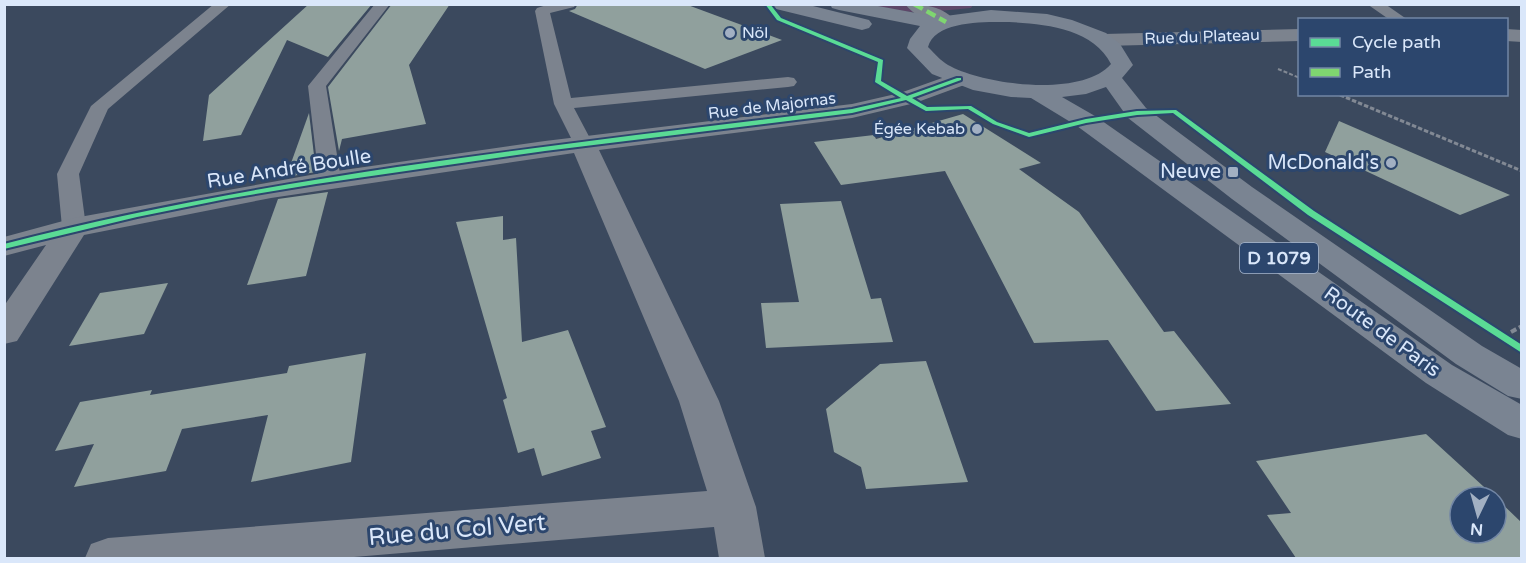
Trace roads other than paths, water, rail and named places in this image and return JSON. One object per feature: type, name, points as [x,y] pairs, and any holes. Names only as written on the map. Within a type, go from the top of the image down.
[{"type":"main road","points":[[779,4],[919,38]]},
{"type":"main road","points":[[839,4],[944,22]]},
{"type":"main road","points":[[1014,10],[1065,25],[1104,40],[1116,50],[1121,60],[1120,70],[1111,79],[1093,86],[1068,91],[1038,92],[1001,88],[960,79],[938,69],[924,59],[917,48],[919,38],[927,30],[944,22],[1014,10]]},
{"type":"main road","name":"Route de Paris","points":[[1111,79],[1137,112],[1242,193],[1469,355],[1521,386]]},
{"type":"main road","name":"Route de Paris","points":[[1038,92],[1086,121],[1439,374],[1521,424]]},
{"type":"street","points":[[914,4],[944,22]]},
{"type":"street","name":"Rue du Plateau","points":[[1104,40],[1298,35]]},
{"type":"street","name":"Rue de Majornas","points":[[583,144],[852,111],[908,98],[960,79]]},
{"type":"street","name":"Rue André Boulle","points":[[4,247],[74,227],[276,188],[583,144]]},
{"type":"street","points":[[583,144],[699,401],[734,507],[742,558]]},
{"type":"street","points":[[4,333],[74,227]]},
{"type":"street","name":"Rue du Col Vert","points":[[108,558],[734,507]]},
{"type":"lane","points":[[74,227],[68,174],[100,106],[224,4]]},
{"type":"lane","points":[[330,180],[317,86],[383,4]]},
{"type":"lane","points":[[569,4],[542,11],[563,104],[583,144]]},
{"type":"lane","points":[[1374,4],[1398,18]]},
{"type":"lane","points":[[563,104],[788,82]]},
{"type":"place","name":"Nöl","points":[[730,33]]},
{"type":"place","name":"Égée Kebab","points":[[977,129]]},
{"type":"place","name":"McDonald's","points":[[1391,163]]},
{"type":"place","name":"Neuve","points":[[1233,172]]}]
